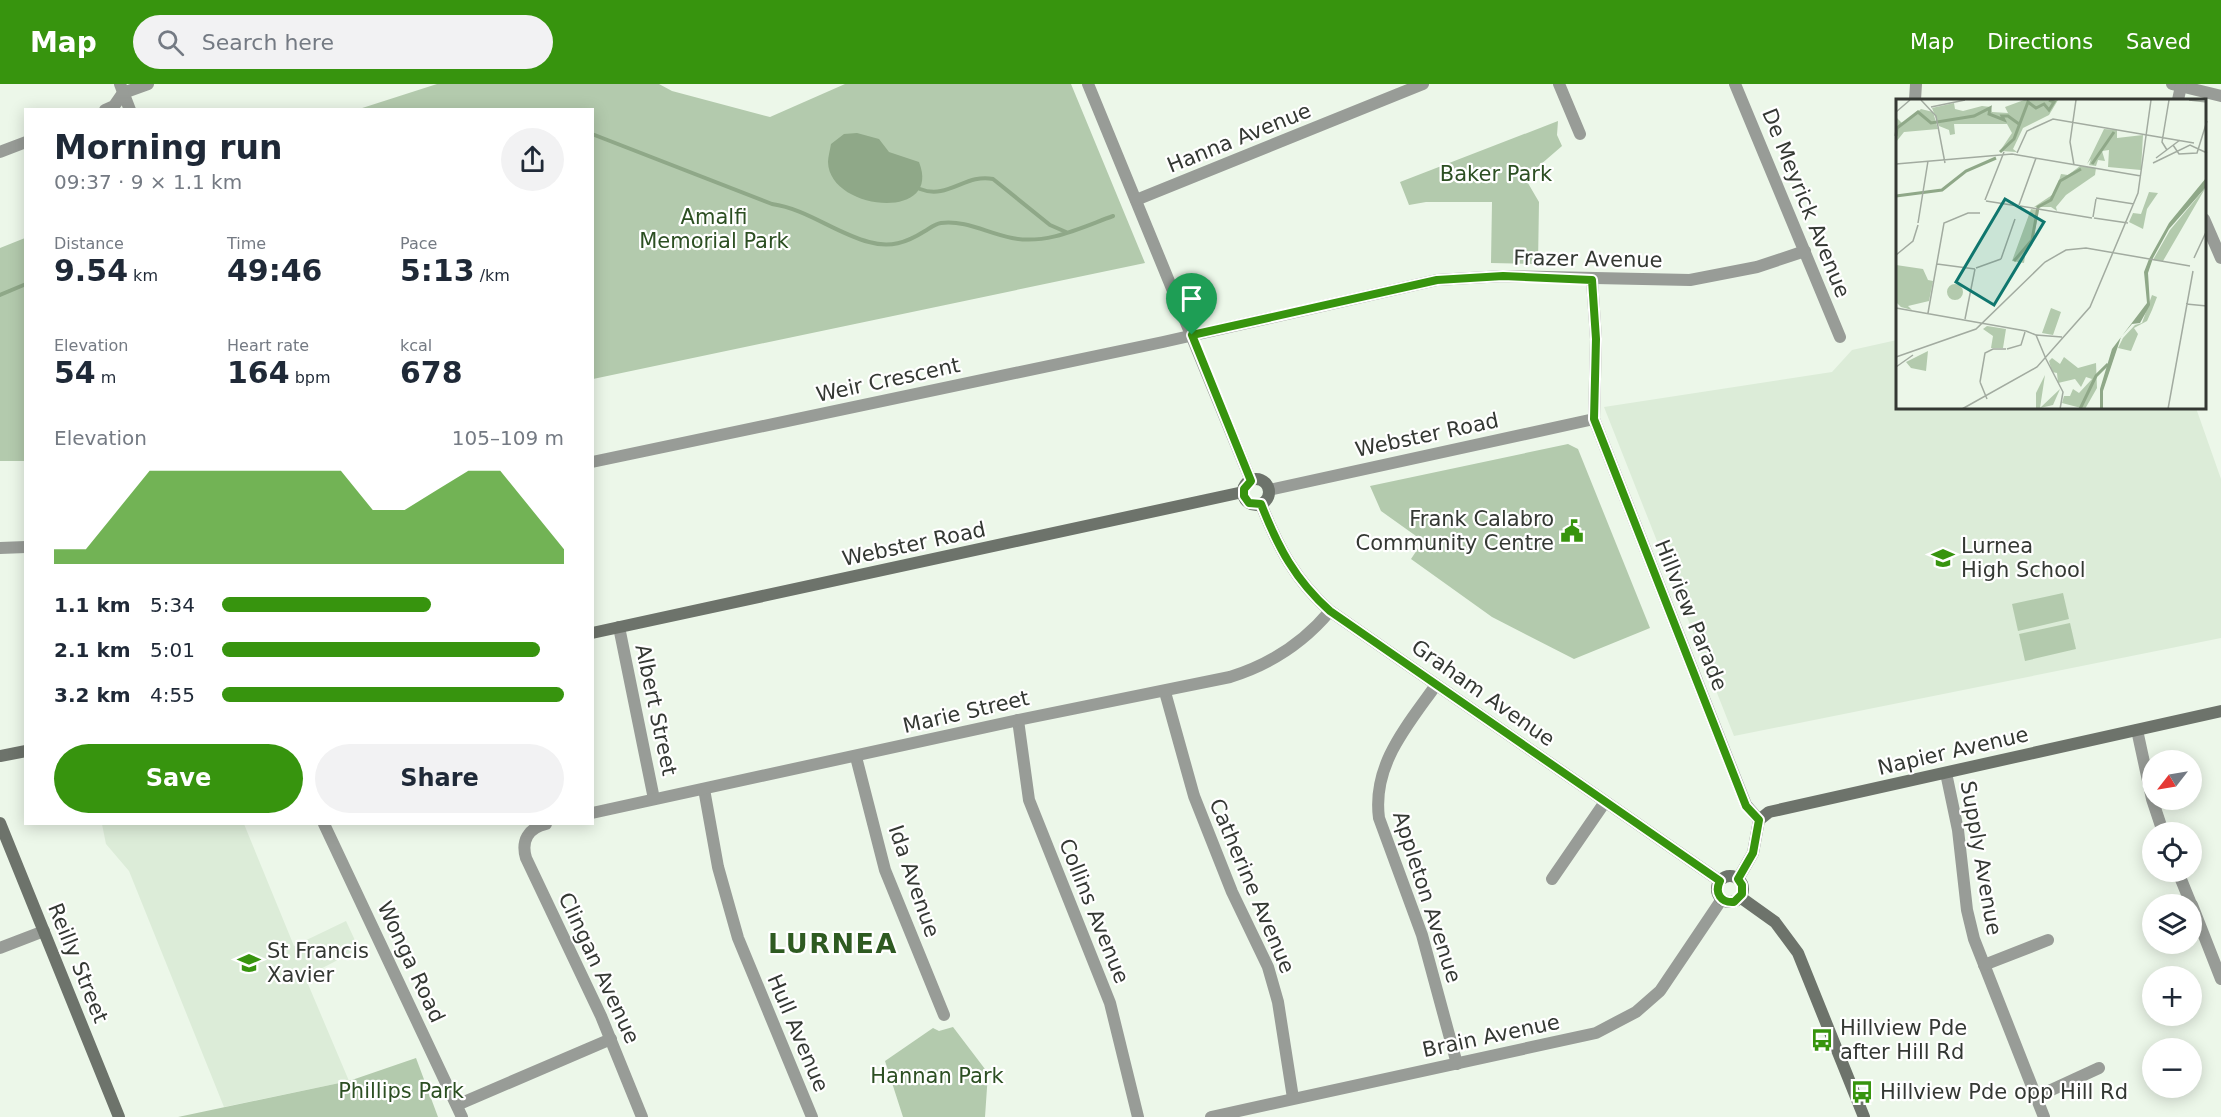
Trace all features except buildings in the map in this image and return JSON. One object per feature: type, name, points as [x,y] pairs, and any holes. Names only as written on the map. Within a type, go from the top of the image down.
[{"type":"street","points":[[122,88],[148,84]]},
{"type":"street","points":[[1088,84],[1251,481]]},
{"type":"street","name":"Hanna Avenue","points":[[1136,200],[1423,84]]},
{"type":"street","points":[[1559,84],[1580,134]]},
{"type":"street","name":"De Meyrick Avenue","points":[[1735,84],[1840,337]]},
{"type":"street","points":[[1915,99],[1916,84]]},
{"type":"street","points":[[2176,85],[2221,96]]},
{"type":"street","points":[[110,108],[114,106],[122,88]]},
{"type":"street","points":[[122,88],[129,108]]},
{"type":"street","points":[[0,152],[24,143]]},
{"type":"street","points":[[2206,221],[2221,258]]},
{"type":"street","name":"Frazer Avenue","points":[[1192,335],[1437,280],[1503,276],[1592,280],[1690,280],[1757,267],[1805,251]]},
{"type":"street","points":[[1592,280],[1596,339],[1594,419]]},
{"type":"street","name":"Weir Crescent","points":[[594,462],[1192,335]]},
{"type":"street","name":"Webster Road","points":[[1269,489],[1594,419]]},
{"type":"street","name":"Hillview Parade","points":[[1594,419],[1746,806],[1759,820]]},
{"type":"street","points":[[1251,481],[1262,481],[1269,489],[1269,497],[1261,504],[1249,503],[1244,492],[1245,485],[1251,481]]},
{"type":"street","name":"Webster Road","points":[[594,633],[1244,492]]},
{"type":"street","name":"Graham Avenue","points":[[1261,504],[1286,562],[1305,587],[1330,611],[1720,881]]},
{"type":"street","points":[[0,548],[24,547]]},
{"type":"street","name":"Marie Street","points":[[594,813],[1018,720],[1230,677],[1258,668],[1299,640],[1330,611]]},
{"type":"street","name":"Albert Street","points":[[619,627],[654,800]]},
{"type":"street","name":"Appleton Avenue","points":[[1436,685],[1394,745],[1378,785],[1377,801],[1379,818],[1422,935],[1457,1064]]},
{"type":"street","name":"Catherine Avenue","points":[[1165,692],[1194,796],[1232,892],[1268,967],[1278,1002],[1293,1098]]},
{"type":"street","name":"Napier Avenue","points":[[1759,820],[1769,812],[2221,711]]},
{"type":"street","name":"Collins Avenue","points":[[1018,720],[1029,800],[1110,1003],[1138,1117]]},
{"type":"street","points":[[2137,730],[2152,799],[2160,822]]},
{"type":"street","points":[[0,756],[24,751]]},
{"type":"street","name":"Ida Avenue","points":[[856,757],[885,870],[944,1015]]},
{"type":"street","name":"Supply Avenue","points":[[1946,773],[1958,830],[1967,910],[1984,965],[2044,1117]]},
{"type":"street","name":"Hull Avenue","points":[[704,789],[718,867],[738,939],[812,1117]]},
{"type":"street","points":[[1551,879],[1605,802]]},
{"type":"street","points":[[1738,879],[1753,853],[1759,820]]},
{"type":"street","name":"Reilly Street","points":[[0,823],[44,931],[114,1116]]},
{"type":"street","name":"Wonga Road","points":[[324,825],[462,1117]]},
{"type":"street","name":"Clingan Avenue","points":[[543,825],[533,829],[527,835],[524,845],[526,858],[611,1039],[642,1117]]},
{"type":"street","points":[[1731,876],[1738,879],[1743,888],[1740,897],[1730,902],[1722,899],[1717,888],[1720,881],[1731,876]]},
{"type":"street","points":[[1740,897],[1775,922],[1798,953],[1864,1117]]},
{"type":"street","name":"Brain Avenue","points":[[1211,1117],[1245,1114],[1293,1098],[1596,1033],[1636,1012],[1660,991],[1722,899]]},
{"type":"street","points":[[0,948],[44,931]]},
{"type":"street","points":[[2202,932],[2221,979]]},
{"type":"street","points":[[1984,965],[2048,940]]},
{"type":"street","points":[[457,1105],[611,1039]]},
{"type":"street","points":[[2036,1097],[2099,1068]]},
{"type":"shaded area","points":[[857,133],[879,139],[889,152],[919,162],[922,181],[915,194],[901,201],[883,203],[864,199],[846,191],[833,179],[828,162],[831,144],[844,134]]},
{"type":"shaded area","name":"Lurnea High School","points":[[1896,340],[1896,410],[2197,410],[2221,479],[2221,638],[1734,736],[1604,407],[1832,372],[1852,350]]},
{"type":"shaded area","name":"St Francis Xavier","points":[[102,825],[244,825],[294,946],[346,921],[359,949],[305,977],[349,1081],[224,1107],[129,871],[106,844]]},
{"type":"green space","name":"Amalfi Memorial Park","points":[[437,84],[659,84],[672,91],[770,117],[845,84],[1071,84],[1145,263],[594,379],[594,108],[362,108]]},
{"type":"green space","name":"Baker Park","points":[[1558,121],[1557,135],[1562,146],[1525,178],[1539,202],[1538,264],[1491,263],[1492,202],[1426,202],[1409,205],[1400,182]]},
{"type":"green space","points":[[24,238],[24,461],[0,461],[0,248]]},
{"type":"green space","points":[[1568,444],[1578,449],[1650,628],[1574,659],[1492,617],[1411,559],[1423,541],[1381,511],[1370,486]]},
{"type":"green space","points":[[2063,593],[2069,619],[2018,631],[2012,604]]},
{"type":"green space","points":[[2070,623],[2076,649],[2025,661],[2019,634]]},
{"type":"green space","name":"Hannan Park","points":[[953,1027],[988,1073],[985,1117],[903,1117],[885,1061],[933,1028],[939,1031]]},
{"type":"green space","name":"Phillips Park","points":[[416,1058],[438,1117],[178,1117],[349,1081]]},
{"type":"waterway","points":[[594,135],[772,204],[797,211],[844,233],[877,244],[904,241],[941,223],[959,223],[1012,238],[1038,239],[1063,234],[1113,216]]},
{"type":"waterway","points":[[920,189],[939,191],[974,180],[993,179],[1050,225],[1066,232]]},
{"type":"waterway","points":[[0,295],[24,285]]},
{"type":"place","name":"Frank Calabro Community Centre","points":[[1572,531]]},
{"type":"place","name":"Lurnea High School","points":[[1943,558]]},
{"type":"place","name":"St Francis Xavier","points":[[249,963]]},
{"type":"place","name":"Hillview Pde after Hill Rd","points":[[1822,1040]]},
{"type":"place","name":"Hillview Pde opp Hill Rd","points":[[1862,1092]]},
{"type":"district","name":"LURNEA","points":[[833,943]]},
{"type":"route","points":[[1503,276],[1592,280],[1596,339],[1594,419],[1746,806],[1759,820],[1753,853],[1738,879],[1743,891],[1738,900],[1730,902],[1722,899],[1717,888],[1720,881],[1330,611],[1315,598],[1286,562],[1261,504],[1253,505],[1244,496],[1245,485],[1251,481],[1192,335],[1437,280],[1503,276]]}]
